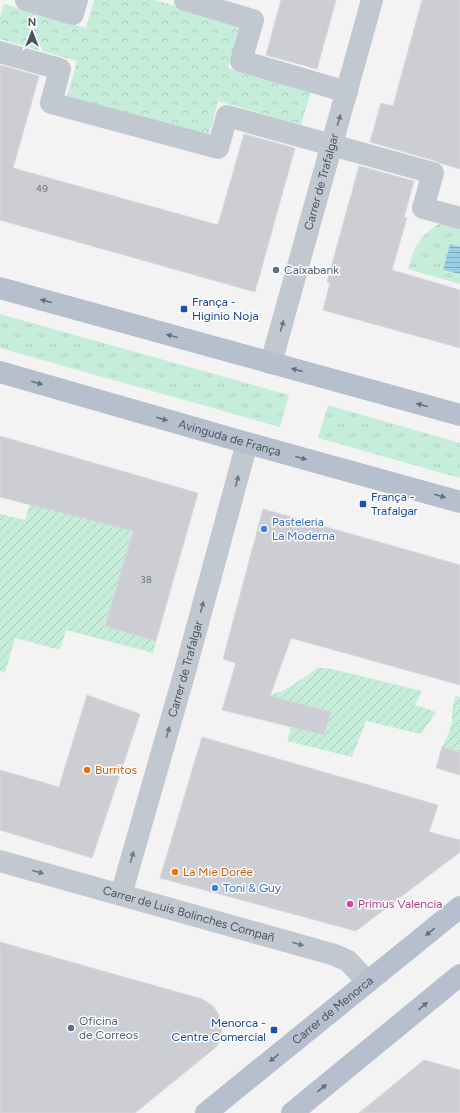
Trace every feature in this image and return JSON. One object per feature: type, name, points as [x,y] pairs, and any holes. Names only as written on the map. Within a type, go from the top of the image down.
[{"type":"main road","points":[[0,288],[460,415]]},
{"type":"main road","name":"Avinguda de França","points":[[0,372],[460,502]]},
{"type":"main road","name":"Carrer de Menorca","points":[[206,1113],[460,907]]},
{"type":"main road","points":[[292,1113],[455,984]]},
{"type":"street","points":[[26,0],[73,14],[77,0]]},
{"type":"street","points":[[185,0],[253,20],[241,61],[347,92]]},
{"type":"street","name":"Carrer de Trafalgar","points":[[271,363],[372,0]]},
{"type":"street","points":[[0,52],[60,68],[51,103],[218,148],[227,116],[433,172],[423,208],[460,218]]},
{"type":"street","name":"Carrer de Trafalgar","points":[[121,895],[188,660],[247,443]]},
{"type":"street","name":"Carrer de Luis Bolinches Compañ","points":[[0,861],[335,955],[348,960],[368,982]]},
{"type":"green space","points":[[94,0],[154,0],[240,24],[228,68],[311,92],[301,125],[218,101],[208,140],[66,100],[77,61],[0,39],[0,17],[4,4],[86,28]]},
{"type":"green space","points":[[442,222],[460,227],[460,247],[450,245],[443,270],[460,274],[460,284],[408,269],[419,241],[423,236]]},
{"type":"green space","points":[[0,314],[289,395],[280,427],[0,348]]},
{"type":"green space","points":[[328,405],[460,443],[460,478],[318,438]]},
{"type":"green space","points":[[30,504],[133,531],[105,625],[156,641],[153,653],[66,630],[60,650],[15,638],[5,673],[0,671],[0,514],[25,520]]},
{"type":"green space","points":[[318,668],[328,668],[422,691],[415,705],[436,712],[421,734],[366,721],[352,757],[287,741],[291,727],[324,735],[331,712],[266,696],[285,690]]},
{"type":"green space","points":[[455,696],[460,697],[460,752],[442,747],[449,733],[452,722]]},
{"type":"water","points":[[450,244],[460,247],[460,274],[443,270]]},
{"type":"building","points":[[281,0],[336,0],[317,69],[266,55]]},
{"type":"building","points":[[422,0],[460,0],[460,169],[370,142],[381,103],[393,106]]},
{"type":"building","points":[[0,65],[39,76],[13,168],[218,225],[244,134],[295,148],[255,292],[0,220]]},
{"type":"building","points":[[359,166],[414,181],[404,217],[407,218],[392,270],[460,290],[460,348],[323,310],[330,283],[327,282]]},
{"type":"building","points":[[0,436],[198,493],[156,641],[105,626],[133,531],[0,497]]},
{"type":"building","points":[[263,509],[460,565],[460,685],[291,638],[270,696],[331,712],[324,735],[222,710],[236,663],[223,659]]},
{"type":"building","points":[[87,695],[140,714],[92,858],[0,830],[0,770],[59,787]]},
{"type":"building","points":[[202,737],[438,805],[429,832],[460,840],[460,852],[356,931],[160,878]]},
{"type":"building","points":[[442,747],[460,752],[460,775],[436,768]]},
{"type":"building","points":[[0,942],[202,999],[213,1006],[219,1015],[222,1030],[219,1043],[215,1048],[135,1113],[0,1113]]},
{"type":"building","points":[[424,1060],[460,1070],[460,1113],[359,1113]]},
{"type":"place","name":"Caixabank","points":[[276,270]]},
{"type":"place","name":"França - Higinio Noja","points":[[184,309]]},
{"type":"place","name":"França - Trafalgar","points":[[363,504]]},
{"type":"place","name":"Pastelería La Moderna","points":[[264,529]]},
{"type":"place","name":"Burritos","points":[[87,770]]},
{"type":"place","name":"La Mie Dorée","points":[[175,872]]},
{"type":"place","name":"Toni & Guy","points":[[215,888]]},
{"type":"place","name":"Primus Valencia","points":[[350,904]]},
{"type":"place","name":"Oficina de Correos","points":[[71,1028]]},
{"type":"place","name":"Menorca - Centre Comercial","points":[[274,1030]]}]
